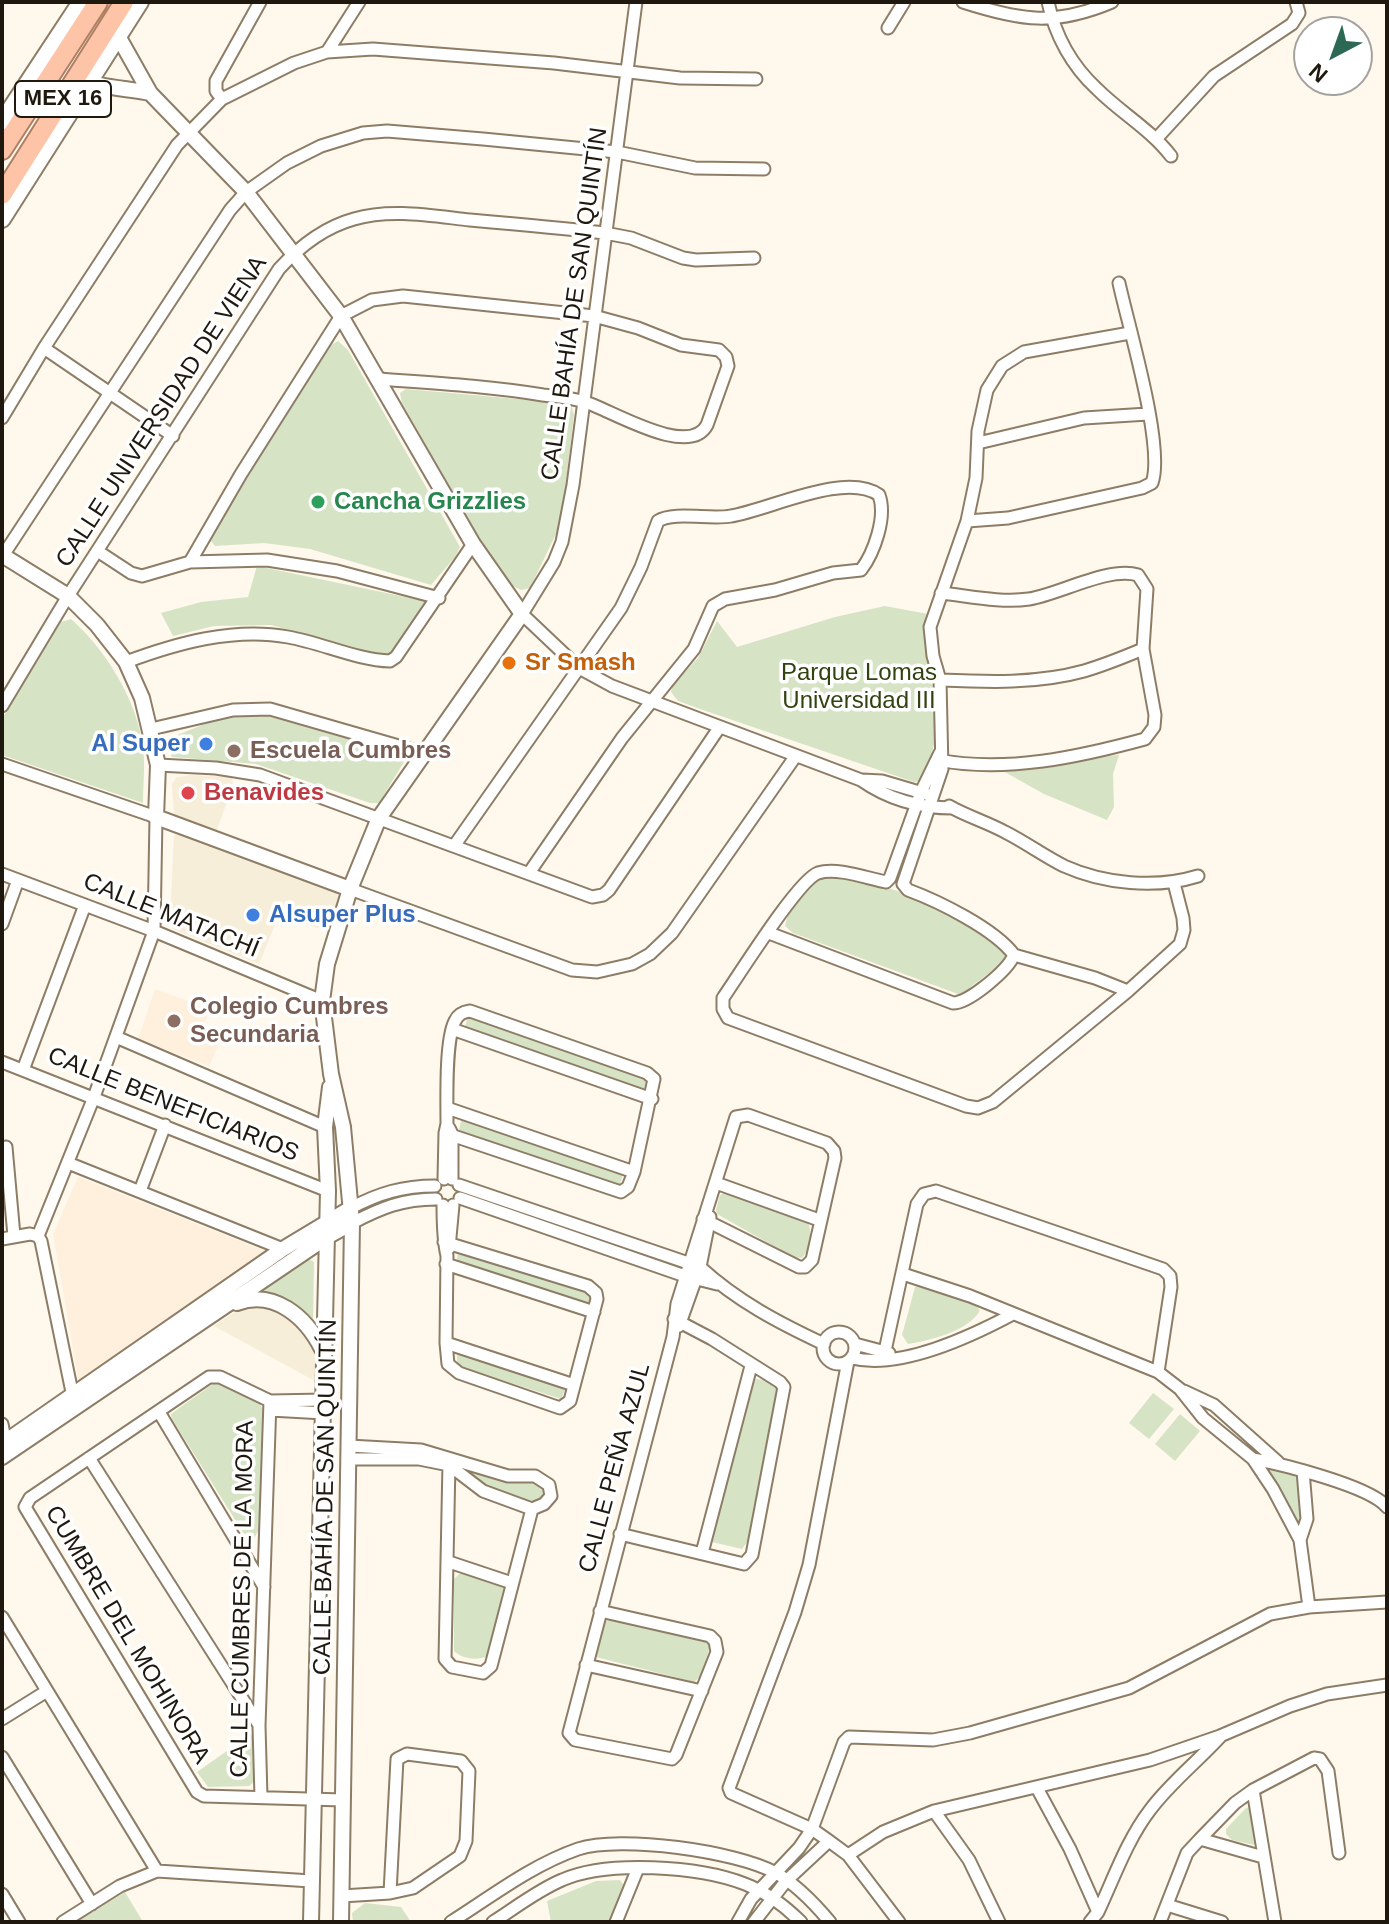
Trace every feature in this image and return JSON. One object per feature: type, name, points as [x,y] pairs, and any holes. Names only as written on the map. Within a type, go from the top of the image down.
[{"type":"highway","name":"MEX 16","points":[[2,150],[98,2]]},
{"type":"highway","name":"MEX 16","points":[[2,195],[41,133],[82,80],[113,32],[124,2]]},
{"type":"highway","points":[[2,129],[54,70]]},
{"type":"highway","points":[[21,189],[41,133]]},
{"type":"main road","points":[[113,32],[140,2]]},
{"type":"main road","points":[[2,122],[73,6]]},
{"type":"main road","points":[[2,219],[82,80]]},
{"type":"street","points":[[222,99],[216,91],[216,81],[260,2]]},
{"type":"street","points":[[327,52],[359,2]]},
{"type":"street","name":"CALLE BAHÍA DE SAN QUINTÍN","points":[[341,1922],[352,1223],[343,1127],[331,1074],[322,1001],[327,964],[350,889],[379,818],[522,614],[548,574],[562,542],[584,402],[636,2]]},
{"type":"street","points":[[888,28],[904,2]]},
{"type":"street","points":[[963,2],[988,10],[1052,20],[1075,16],[1112,2]]},
{"type":"street","points":[[1048,2],[1052,20],[1084,75],[1157,138],[1171,156]]},
{"type":"street","points":[[1157,138],[1214,76],[1292,24],[1299,13],[1296,2]]},
{"type":"street","points":[[113,32],[150,93],[246,192],[341,316],[473,544],[522,614],[579,668],[612,686],[861,780],[882,794],[917,805],[932,802]]},
{"type":"street","points":[[2,418],[44,348],[177,145],[222,99],[294,63],[327,52],[373,49],[710,80],[756,79]]},
{"type":"street","points":[[82,80],[150,93]]},
{"type":"street","points":[[74,1404],[38,1236],[94,1097],[154,931],[158,765],[142,698],[126,662],[97,625],[68,596],[2,556],[230,210],[246,192],[287,163],[321,146],[363,133],[387,131],[617,152],[680,166],[764,169]]},
{"type":"street","name":"CALLE UNIVERSIDAD DE VIENA","points":[[2,706],[68,596],[279,269],[293,253],[337,225],[380,214],[419,215],[605,233],[631,238],[683,258],[754,258]]},
{"type":"street","points":[[967,521],[1027,514],[1150,486],[1154,476],[1148,414],[1119,283]]},
{"type":"street","points":[[190,562],[241,474],[341,316],[372,300],[403,296],[594,316],[638,328],[681,345],[713,348],[722,353],[728,366],[707,425],[696,437],[681,437],[641,427],[584,402],[510,389],[378,379]]},
{"type":"street","points":[[1128,991],[1095,978],[1014,955],[1005,944],[962,916],[908,890],[903,884],[932,802],[939,758],[940,680],[933,656],[930,627],[967,521],[976,478],[987,390],[994,376],[1012,358],[1037,348],[1130,333]]},
{"type":"street","points":[[44,348],[173,436]]},
{"type":"street","points":[[978,443],[1074,420],[1148,414]]},
{"type":"street","points":[[454,846],[621,608],[641,567],[655,524],[661,519],[730,516],[807,493],[859,487],[879,495],[882,503],[871,553],[861,570],[833,573],[775,590],[719,601],[710,610],[694,649],[651,701],[529,873]]},
{"type":"street","points":[[126,662],[188,642],[266,634],[390,661],[439,598],[473,544]]},
{"type":"street","points":[[99,552],[131,573],[142,576],[190,562],[231,559],[301,564],[439,598]]},
{"type":"street","points":[[939,758],[972,765],[1042,761],[1102,751],[1145,739],[1156,722],[1143,649],[1147,589],[1143,580],[1132,573],[1104,577],[1046,596],[1024,599],[941,593]]},
{"type":"street","points":[[940,680],[1008,682],[1053,678],[1085,671],[1143,649]]},
{"type":"street","points":[[151,729],[233,710],[270,709],[423,753]]},
{"type":"street","points":[[158,765],[216,768],[260,775],[592,897],[603,895],[719,728]]},
{"type":"street","points":[[2,764],[156,817],[572,970],[613,970],[650,954],[672,933],[795,757]]},
{"type":"street","points":[[939,758],[921,792],[892,876],[886,882],[840,873],[815,874],[799,888],[723,998],[723,1009],[728,1018],[936,1096],[978,1108],[993,1102],[1180,944],[1183,918],[1174,883]]},
{"type":"street","points":[[861,780],[921,792],[932,802],[1008,833],[1083,874],[1109,879],[1174,883],[1198,876]]},
{"type":"street","name":"CALLE MATACHÍ","points":[[2,874],[154,931],[322,1001]]},
{"type":"street","points":[[2,924],[18,880]]},
{"type":"street","points":[[23,1070],[85,905]]},
{"type":"street","points":[[769,933],[953,1003],[965,1001],[1005,968],[1014,955]]},
{"type":"street","points":[[447,1243],[588,1286],[597,1296],[568,1403],[560,1408],[455,1371],[448,1364],[446,1343],[447,1108],[452,1029],[456,1017],[470,1011],[651,1074],[655,1083],[634,1172],[625,1190],[613,1191],[448,1130]]},
{"type":"street","points":[[452,1029],[652,1099]]},
{"type":"street","points":[[116,1037],[325,1127]]},
{"type":"street","name":"CALLE BENEFICIARIOS","points":[[2,1062],[328,1191]]},
{"type":"street","name":"CALLE BAHÍA DE SAN QUINTÍN","points":[[311,1922],[328,1191],[325,1127],[331,1074]]},
{"type":"street","points":[[447,1108],[634,1172]]},
{"type":"street","name":"CALLE PEÑA AZUL","points":[[600,1611],[710,1636],[717,1648],[672,1759],[575,1740],[569,1731],[586,1665],[600,1611],[620,1534],[673,1337],[707,1220],[708,1207],[734,1122],[740,1115],[748,1115],[827,1143],[834,1151],[835,1158],[819,1220]]},
{"type":"street","points":[[140,1191],[165,1125]]},
{"type":"street","points":[[6,1147],[8,1237],[38,1236]]},
{"type":"street","points":[[68,1163],[283,1249]]},
{"type":"street","points":[[707,1220],[802,1267],[812,1260],[819,1220],[716,1183]]},
{"type":"street","points":[[217,1304],[283,1249],[327,1220],[374,1195],[405,1186],[448,1192],[695,1264],[755,1309],[824,1344]]},
{"type":"street","points":[[888,1356],[917,1204],[924,1194],[936,1191],[1163,1269],[1170,1276],[1171,1287],[1158,1372]]},
{"type":"street","points":[[2,1424],[4,1449],[217,1304],[352,1223],[409,1199],[448,1192],[691,1278],[719,1284]]},
{"type":"street","points":[[633,1258],[637,1245]]},
{"type":"street","points":[[446,1260],[594,1312]]},
{"type":"street","points":[[903,1274],[970,1296],[1158,1372],[1180,1389],[1214,1405],[1281,1464]]},
{"type":"street","points":[[217,1304],[262,1299],[281,1304],[301,1318],[314,1333],[324,1353]]},
{"type":"street","points":[[888,1356],[855,1344],[850,1335],[840,1331],[830,1335],[824,1344],[824,1353],[830,1361],[839,1364],[850,1359],[870,1361],[916,1354],[956,1342],[1013,1314]]},
{"type":"street","points":[[620,1534],[744,1564],[752,1555],[784,1390],[780,1382],[678,1320]]},
{"type":"street","points":[[446,1343],[574,1385]]},
{"type":"street","points":[[855,1344],[809,1565],[795,1612],[729,1788],[731,1793],[812,1829],[848,1855],[899,1922]]},
{"type":"street","points":[[702,1553],[751,1366]]},
{"type":"street","name":"CUMBRE DEL MOHINORA","points":[[324,1406],[270,1406],[216,1376],[209,1377],[30,1498],[26,1511],[195,1789],[204,1796],[343,1800]]},
{"type":"street","points":[[1180,1389],[1203,1418],[1253,1459],[1269,1481],[1300,1540],[1309,1607]]},
{"type":"street","name":"CALLE CUMBRES DE LA MORA","points":[[261,1797],[259,1726],[270,1406]]},
{"type":"street","points":[[159,1412],[265,1588]]},
{"type":"street","points":[[348,1453],[449,1461],[508,1476],[542,1478],[549,1485],[551,1496],[544,1504],[532,1509],[483,1491],[466,1481],[449,1461]]},
{"type":"street","points":[[89,1458],[259,1726]]},
{"type":"street","points":[[1253,1459],[1281,1464],[1373,1495],[1387,1507]]},
{"type":"street","points":[[449,1461],[445,1659],[452,1667],[483,1673],[489,1669],[532,1509]]},
{"type":"street","points":[[1300,1540],[1307,1519],[1303,1471]]},
{"type":"street","points":[[449,1562],[512,1583]]},
{"type":"street","points":[[738,1922],[759,1889],[799,1848],[812,1829],[844,1742],[849,1737],[933,1740],[1039,1715],[1129,1688],[1270,1614],[1309,1607],[1387,1602]]},
{"type":"street","points":[[2,1617],[157,1871]]},
{"type":"street","points":[[586,1665],[702,1691]]},
{"type":"street","points":[[848,1855],[883,1832],[934,1811],[1150,1760],[1327,1694],[1387,1685]]},
{"type":"street","points":[[2,1719],[47,1691]]},
{"type":"street","points":[[1090,1922],[1098,1912],[1132,1837],[1148,1812],[1220,1736]]},
{"type":"street","points":[[342,1896],[390,1893],[413,1888],[463,1852],[469,1771],[461,1761],[407,1754],[397,1759],[390,1893]]},
{"type":"street","points":[[2,1757],[92,1904]]},
{"type":"street","points":[[1160,1922],[1187,1853],[1235,1803],[1307,1760],[1320,1759],[1328,1771],[1339,1853]]},
{"type":"street","points":[[1037,1788],[1070,1849],[1098,1912]]},
{"type":"street","points":[[1253,1790],[1275,1922]]},
{"type":"street","points":[[934,1811],[969,1860],[999,1922]]},
{"type":"street","points":[[1200,1839],[1263,1857]]},
{"type":"street","points":[[754,1922],[786,1881],[829,1841]]},
{"type":"street","points":[[451,1922],[550,1860],[583,1848],[619,1845],[716,1852],[775,1873],[812,1901],[830,1922]]},
{"type":"street","points":[[493,1922],[561,1880],[602,1868],[686,1871],[722,1877],[759,1889],[801,1922]]},
{"type":"street","points":[[616,1922],[638,1868]]},
{"type":"street","points":[[63,1922],[138,1877],[157,1871],[311,1881]]},
{"type":"street","points":[[2,1894],[19,1922]]},
{"type":"street","points":[[1167,1905],[1222,1922]]},
{"type":"shaded area","points":[[189,775],[232,777],[233,785],[217,830],[174,815],[172,784],[176,778]]},
{"type":"shaded area","points":[[174,835],[183,835],[336,891],[339,900],[327,931],[279,915],[259,964],[173,929],[170,921]]},
{"type":"shaded area","name":"Colegio Cumbres Secundaria","points":[[155,989],[210,1009],[200,1034],[220,1042],[209,1066],[138,1039]]},
{"type":"shaded area","points":[[78,1177],[265,1251],[79,1383],[53,1234]]},
{"type":"shaded area","points":[[261,1304],[298,1322],[306,1332],[314,1352],[316,1366],[313,1380],[214,1326],[239,1309]]},
{"type":"green space","points":[[338,341],[348,350],[460,547],[431,585],[310,549],[264,543],[215,546],[210,540],[210,534],[326,348]]},
{"type":"green space","points":[[406,389],[563,403],[572,407],[574,415],[562,516],[530,588],[521,590],[509,584],[487,551],[402,403],[400,393]]},
{"type":"green space","points":[[257,566],[430,602],[394,653],[384,657],[271,625],[214,626],[173,636],[161,613],[201,602],[248,597]]},
{"type":"green space","name":"Parque Lomas Universidad III","points":[[885,606],[928,614],[928,657],[936,717],[931,759],[921,781],[914,782],[703,710],[678,701],[671,692],[673,685],[698,658],[717,621],[737,647],[835,617]]},
{"type":"green space","points":[[71,619],[106,659],[133,707],[143,749],[143,803],[2,755],[2,719],[61,622]]},
{"type":"green space","points":[[267,716],[404,755],[404,762],[379,803],[370,803],[256,764],[172,757],[167,744],[170,738],[217,719]]},
{"type":"green space","points":[[1119,755],[1113,774],[1114,807],[1107,820],[1044,794],[1003,771],[1062,765],[1093,757]]},
{"type":"green space","points":[[824,875],[892,889],[953,915],[1005,949],[1005,961],[958,994],[793,933],[785,926],[793,906],[814,876]]},
{"type":"green space","points":[[468,1016],[649,1077],[646,1088],[465,1027]]},
{"type":"green space","points":[[462,1117],[619,1171],[623,1175],[620,1184],[615,1185],[459,1130]]},
{"type":"green space","points":[[725,1193],[807,1220],[810,1240],[802,1258],[793,1257],[717,1214],[720,1195]]},
{"type":"green space","points":[[458,1249],[588,1292],[591,1296],[589,1303],[584,1304],[457,1260]]},
{"type":"green space","points":[[302,1259],[314,1262],[313,1324],[252,1294]]},
{"type":"green space","points":[[921,1285],[975,1305],[980,1310],[959,1329],[908,1344],[902,1335],[915,1287]]},
{"type":"green space","points":[[457,1352],[561,1386],[565,1390],[561,1399],[461,1367],[457,1362]]},
{"type":"green space","points":[[756,1379],[769,1383],[779,1393],[748,1541],[742,1549],[712,1542],[712,1533],[752,1384]]},
{"type":"green space","points":[[214,1383],[259,1403],[263,1409],[259,1530],[254,1538],[249,1539],[244,1534],[172,1419],[171,1414]]},
{"type":"green space","points":[[1153,1393],[1174,1409],[1149,1439],[1129,1423]]},
{"type":"green space","points":[[1180,1414],[1200,1431],[1175,1461],[1155,1444]]},
{"type":"green space","points":[[460,1466],[513,1482],[532,1479],[546,1485],[547,1497],[538,1504],[506,1495],[486,1486]]},
{"type":"green space","points":[[1275,1467],[1300,1479],[1305,1513],[1300,1521],[1295,1521],[1276,1488],[1270,1468]]},
{"type":"green space","points":[[466,1573],[503,1586],[505,1592],[488,1656],[475,1659],[454,1651],[454,1579]]},
{"type":"green space","points":[[611,1619],[705,1638],[711,1644],[700,1677],[694,1682],[596,1657],[603,1623]]},
{"type":"green space","points":[[251,1734],[254,1782],[249,1786],[208,1787],[197,1772]]},
{"type":"green space","points":[[1252,1806],[1261,1839],[1254,1845],[1232,1840],[1226,1829],[1246,1808]]},
{"type":"green space","points":[[620,1880],[625,1887],[613,1922],[551,1922],[547,1901],[596,1881]]},
{"type":"green space","points":[[125,1892],[143,1922],[77,1922]]},
{"type":"green space","points":[[365,1903],[401,1907],[411,1922],[353,1922],[352,1913]]},
{"type":"place","name":"Cancha Grizzlies","points":[[318,502]]},
{"type":"place","name":"Sr Smash","points":[[509,663]]},
{"type":"place","name":"Al Super","points":[[206,744]]},
{"type":"place","name":"Escuela Cumbres","points":[[234,751]]},
{"type":"place","name":"Benavides","points":[[188,793]]},
{"type":"place","name":"Alsuper Plus","points":[[253,915]]},
{"type":"place","name":"Colegio Cumbres Secundaria","points":[[174,1021]]}]
